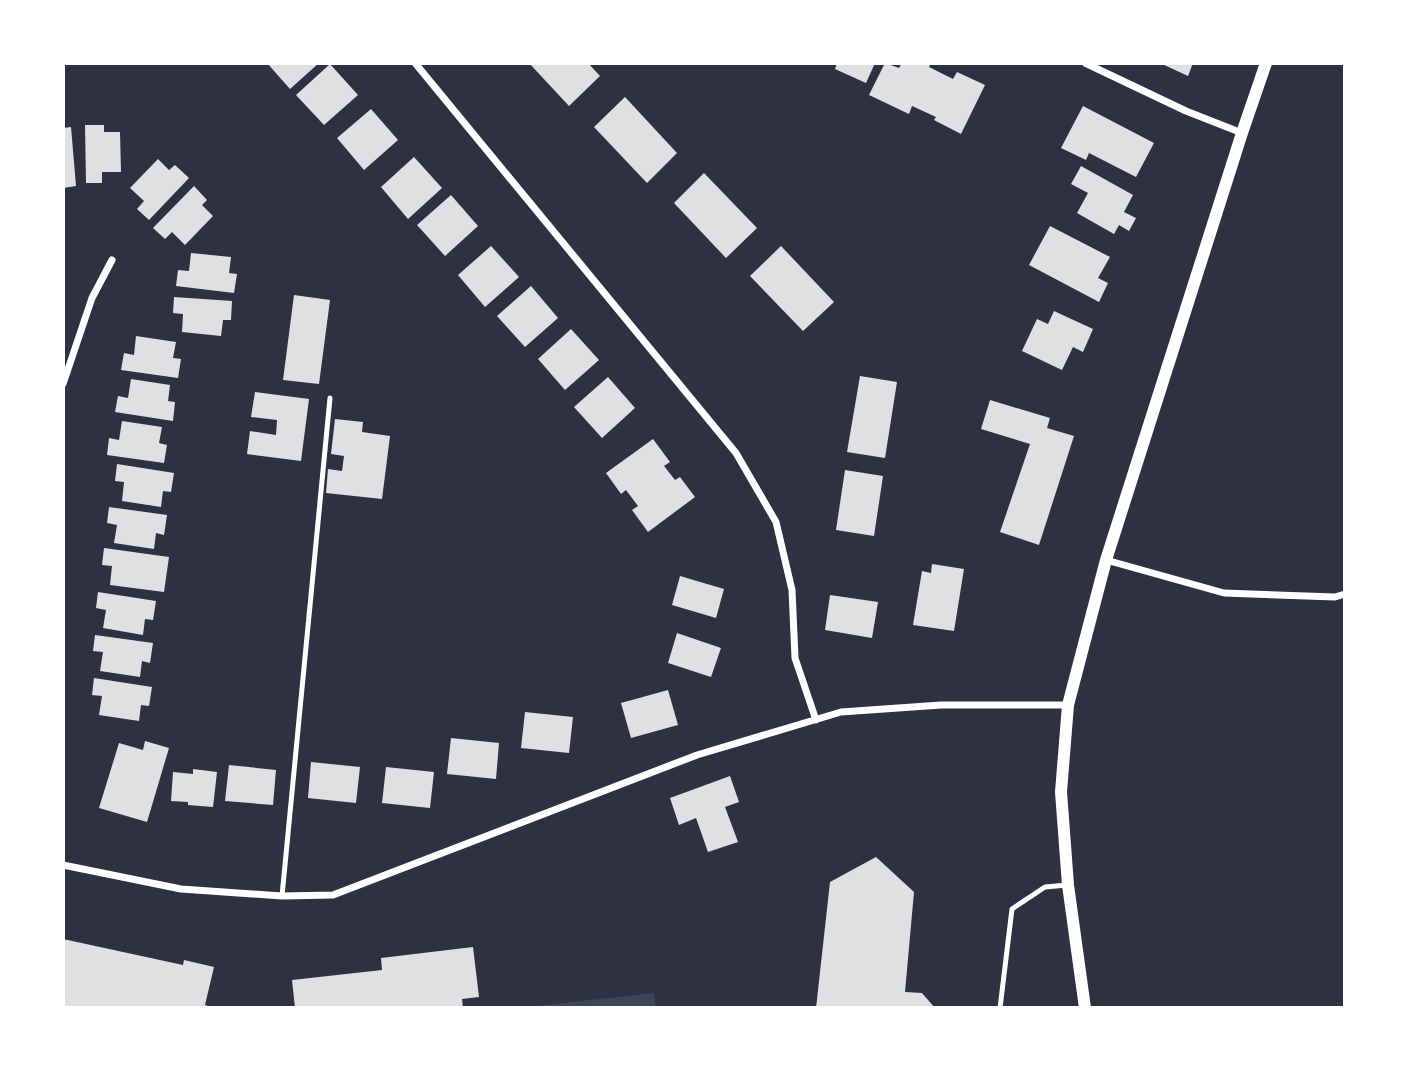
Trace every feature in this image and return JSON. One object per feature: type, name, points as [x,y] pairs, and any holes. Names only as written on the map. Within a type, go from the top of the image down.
[{"type":"street","points":[[415,63],[736,453],[776,522],[792,590],[795,658],[816,720]]},
{"type":"street","points":[[1085,63],[1186,111],[1242,132]]},
{"type":"street","points":[[1085,1008],[1068,885],[1061,792],[1068,705],[1106,560],[1266,63]]},
{"type":"street","points":[[63,384],[92,298],[112,260]]},
{"type":"street","points":[[1106,560],[1224,593],[1335,597],[1345,594]]},
{"type":"street","points":[[63,865],[181,889],[282,896],[333,895],[697,755],[841,712],[941,705],[1068,705]]},
{"type":"lane","points":[[282,896],[330,398]]},
{"type":"lane","points":[[1000,1008],[1012,909],[1045,887],[1068,885]]},
{"type":"shaded area","points":[[654,993],[656,1008],[527,1008],[527,1007]]},
{"type":"building","points":[[267,63],[319,63],[290,89]]},
{"type":"building","points":[[529,63],[588,63],[600,76],[569,106]]},
{"type":"building","points":[[837,63],[875,63],[866,83],[835,69]]},
{"type":"building","points":[[885,63],[899,68],[902,63],[931,63],[929,67],[953,79],[957,72],[985,85],[961,134],[934,120],[936,117],[912,106],[909,114],[869,95]]},
{"type":"building","points":[[1160,63],[1193,63],[1188,76]]},
{"type":"building","points":[[330,64],[358,95],[324,125],[296,95]]},
{"type":"building","points":[[625,97],[677,153],[647,183],[594,127]]},
{"type":"building","points":[[1083,106],[1154,143],[1136,177],[1089,153],[1086,160],[1061,148]]},
{"type":"building","points":[[371,109],[398,140],[364,170],[337,138]]},
{"type":"building","points":[[85,125],[104,125],[104,132],[120,132],[121,172],[102,172],[102,183],[86,183]]},
{"type":"building","points":[[71,127],[76,186],[63,188],[63,128]]},
{"type":"building","points":[[414,157],[442,188],[408,219],[381,187]]},
{"type":"building","points":[[158,159],[169,170],[175,165],[189,178],[149,220],[137,209],[144,201],[130,188]]},
{"type":"building","points":[[1081,166],[1133,195],[1124,212],[1136,218],[1129,231],[1119,225],[1114,234],[1077,213],[1088,193],[1071,184]]},
{"type":"building","points":[[704,173],[757,228],[726,258],[674,203]]},
{"type":"building","points":[[194,186],[207,200],[202,205],[213,216],[185,245],[172,232],[165,239],[153,228]]},
{"type":"building","points":[[451,195],[478,226],[445,256],[417,225]]},
{"type":"building","points":[[1050,226],[1110,257],[1098,278],[1108,283],[1099,302],[1029,265]]},
{"type":"building","points":[[491,246],[519,277],[485,307],[458,275]]},
{"type":"building","points":[[781,246],[834,302],[803,331],[750,276]]},
{"type":"building","points":[[191,253],[231,257],[229,273],[237,274],[234,293],[176,286],[178,270],[189,271]]},
{"type":"building","points":[[531,286],[558,318],[525,347],[497,316]]},
{"type":"building","points":[[294,295],[330,300],[319,384],[283,380]]},
{"type":"building","points":[[174,297],[232,301],[231,320],[223,320],[221,336],[182,332],[183,314],[173,313]]},
{"type":"building","points":[[1054,311],[1093,329],[1083,352],[1073,347],[1062,370],[1022,351],[1037,319],[1048,324]]},
{"type":"building","points":[[571,329],[599,360],[565,390],[538,359]]},
{"type":"building","points":[[136,336],[176,342],[173,358],[181,359],[178,378],[121,370],[124,353],[134,355]]},
{"type":"building","points":[[860,376],[897,382],[885,458],[847,452]]},
{"type":"building","points":[[608,377],[635,408],[602,438],[574,407]]},
{"type":"building","points":[[131,379],[170,385],[168,401],[175,402],[173,421],[115,412],[118,396],[128,398]]},
{"type":"building","points":[[255,392],[309,399],[301,461],[247,454],[250,431],[276,435],[277,420],[251,417]]},
{"type":"building","points":[[990,400],[1050,418],[1047,428],[1074,436],[1039,545],[1000,532],[1030,444],[981,429]]},
{"type":"building","points":[[335,419],[363,422],[362,432],[390,436],[382,499],[326,493],[328,469],[342,471],[344,456],[331,454]]},
{"type":"building","points":[[122,421],[162,427],[159,443],[167,445],[164,463],[107,455],[109,438],[119,440]]},
{"type":"building","points":[[653,439],[670,462],[664,466],[675,480],[680,477],[695,497],[648,532],[632,510],[638,506],[626,490],[621,494],[606,473]]},
{"type":"building","points":[[117,464],[174,473],[171,492],[163,491],[161,507],[122,501],[124,482],[115,481]]},
{"type":"building","points":[[845,470],[883,476],[874,536],[836,530]]},
{"type":"building","points":[[109,507],[167,515],[164,535],[156,533],[154,549],[114,543],[117,525],[107,523]]},
{"type":"building","points":[[104,548],[169,557],[164,592],[110,585],[112,566],[102,565]]},
{"type":"building","points":[[932,564],[964,569],[954,631],[913,625],[922,571],[931,573]]},
{"type":"building","points":[[680,576],[724,589],[716,618],[672,605]]},
{"type":"building","points":[[98,592],[156,601],[153,620],[145,619],[143,635],[103,628],[106,610],[96,608]]},
{"type":"building","points":[[830,595],[878,602],[872,638],[825,630]]},
{"type":"building","points":[[677,633],[721,648],[711,677],[668,663]]},
{"type":"building","points":[[95,635],[153,643],[150,663],[142,661],[140,677],[100,671],[103,652],[93,651]]},
{"type":"building","points":[[94,678],[152,687],[149,706],[141,705],[139,721],[99,715],[102,696],[92,695]]},
{"type":"building","points":[[668,690],[678,725],[631,738],[621,703]]},
{"type":"building","points":[[525,712],[573,717],[569,753],[521,748]]},
{"type":"building","points":[[451,738],[499,743],[496,779],[447,774]]},
{"type":"building","points":[[145,741],[169,748],[147,822],[99,808],[119,743],[143,750]]},
{"type":"building","points":[[311,762],[360,767],[356,803],[308,798]]},
{"type":"building","points":[[229,765],[276,770],[273,805],[225,801]]},
{"type":"building","points":[[386,767],[434,772],[430,808],[382,803]]},
{"type":"building","points":[[193,769],[217,772],[213,807],[171,801],[173,772],[193,774]]},
{"type":"building","points":[[730,776],[739,802],[725,807],[738,842],[708,852],[696,818],[679,825],[670,798]]},
{"type":"building","points":[[876,857],[914,892],[905,992],[922,993],[935,1008],[816,1008],[830,882]]},
{"type":"building","points":[[63,939],[183,965],[184,960],[214,967],[205,1005],[214,1008],[63,1008]]},
{"type":"building","points":[[473,947],[479,997],[462,999],[463,1008],[295,1008],[292,980],[382,970],[381,958]]}]
